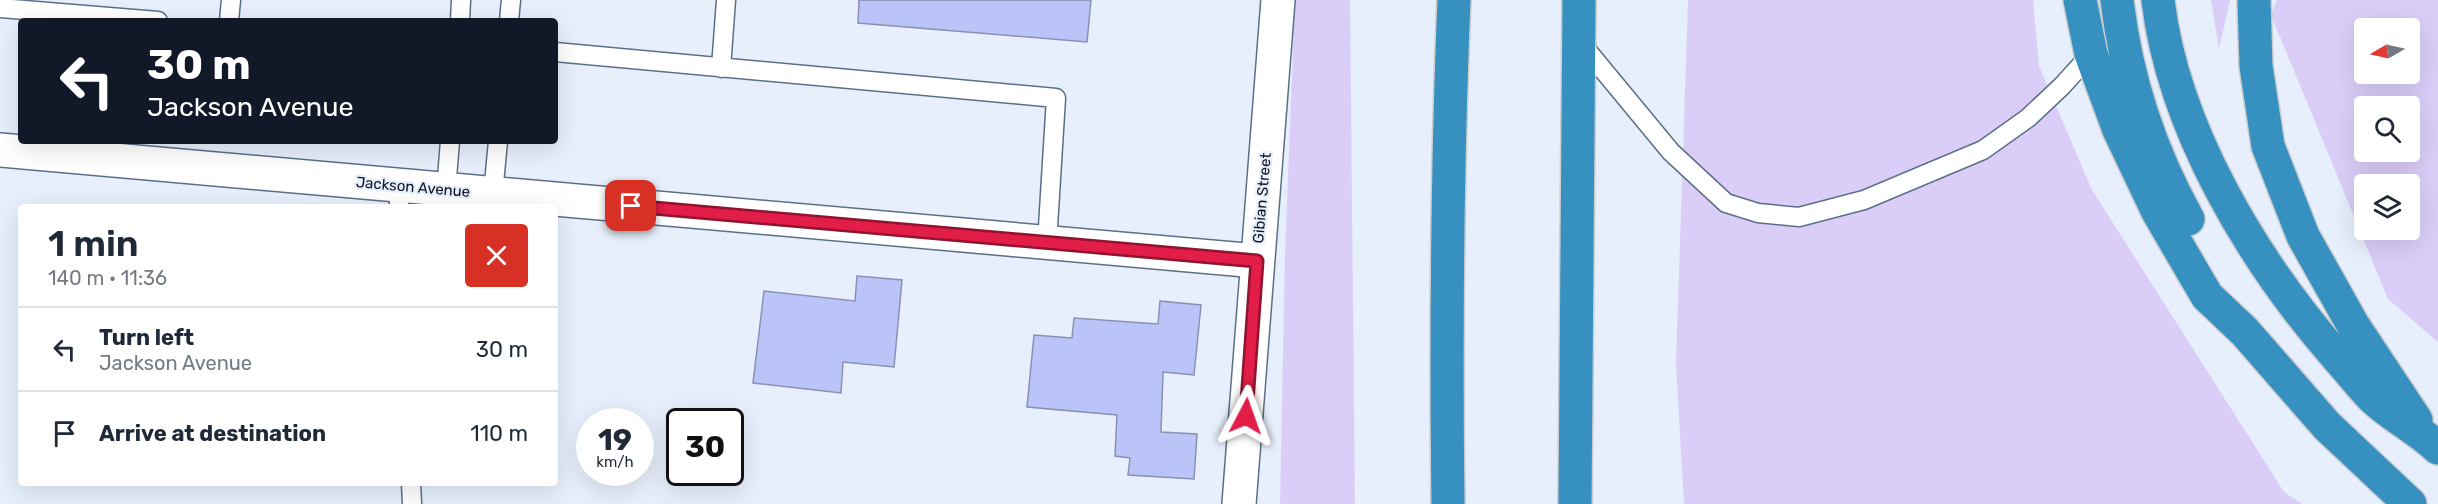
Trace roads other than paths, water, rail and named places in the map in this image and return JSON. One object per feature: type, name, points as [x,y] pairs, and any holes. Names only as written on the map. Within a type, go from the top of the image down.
[{"type":"highway","points":[[1448,504],[1446,331],[1448,150],[1454,0]]},
{"type":"highway","points":[[1575,504],[1579,0]]},
{"type":"highway","points":[[2080,0],[2091,54],[2119,130],[2158,212],[2207,296],[2245,332],[2327,426],[2410,504]]},
{"type":"highway","points":[[2117,0],[2121,33],[2141,117],[2177,201],[2223,283],[2245,332]]},
{"type":"highway","points":[[2158,0],[2160,24],[2182,100],[2215,178],[2262,262],[2315,332],[2374,399],[2432,442]]},
{"type":"highway","points":[[2254,0],[2256,66],[2268,146],[2302,237],[2353,325],[2432,442]]},
{"type":"street","name":"Gibian Street","points":[[1239,504],[1278,0]]},
{"type":"street","name":"Jackson Avenue","points":[[0,150],[399,196],[446,190],[1257,261]]},
{"type":"lane","points":[[229,18],[231,0]]},
{"type":"lane","points":[[460,18],[461,0]]},
{"type":"lane","points":[[509,18],[511,0]]},
{"type":"lane","points":[[721,68],[726,0]]},
{"type":"lane","points":[[0,8],[122,18]]},
{"type":"lane","points":[[1578,39],[1671,152],[1726,203],[1758,213],[1799,217],[1864,200],[1983,150],[2028,118],[2091,54]]},
{"type":"lane","points":[[558,52],[1056,98],[1047,243]]},
{"type":"lane","points":[[446,190],[450,144]]},
{"type":"lane","points":[[493,194],[498,144]]},
{"type":"lane","points":[[411,486],[412,504]]}]
